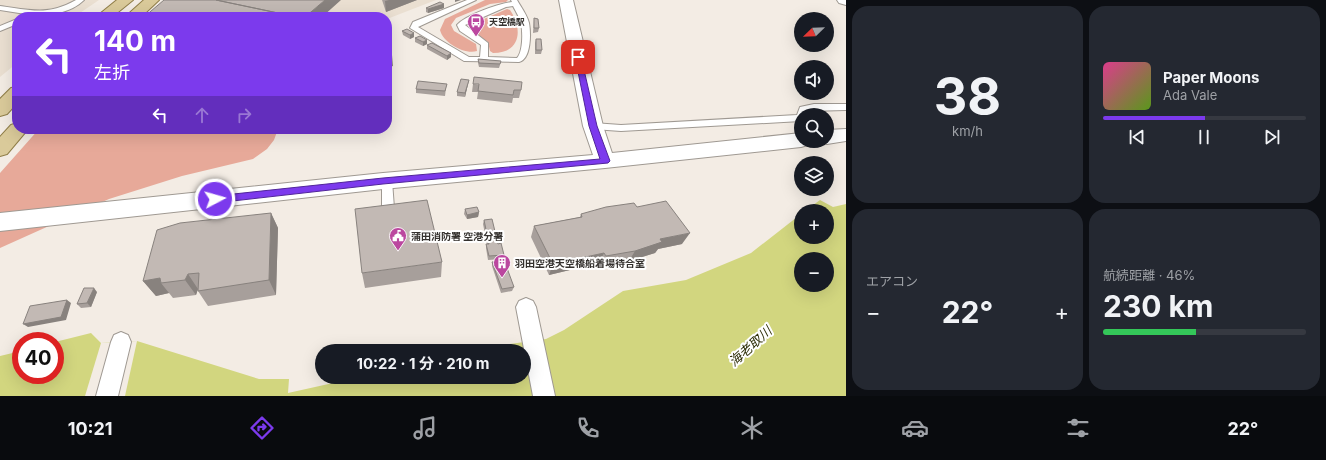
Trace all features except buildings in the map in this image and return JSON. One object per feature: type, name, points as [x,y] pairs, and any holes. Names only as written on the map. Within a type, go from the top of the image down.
[{"type":"main road","points":[[110,12],[126,0]]},
{"type":"main road","points":[[138,12],[152,0]]},
{"type":"main road","points":[[0,110],[12,97]]},
{"type":"main road","points":[[0,149],[14,134]]},
{"type":"street","points":[[566,0],[593,126],[605,161]]},
{"type":"street","points":[[834,136],[846,135]]},
{"type":"street","points":[[0,222],[387,181],[605,161],[794,141]]},
{"type":"street","points":[[526,307],[544,396]]},
{"type":"street","points":[[107,396],[121,342]]},
{"type":"lane","points":[[51,12],[68,7],[81,0]]},
{"type":"lane","points":[[473,0],[416,24],[414,28],[467,59],[484,60],[512,61],[519,60],[523,57],[525,51],[525,23],[515,2],[466,21],[461,25],[462,30],[482,41],[485,45],[484,60]]},
{"type":"lane","points":[[0,8],[29,12]]},
{"type":"lane","points":[[0,29],[12,23]]},
{"type":"lane","points":[[807,108],[814,106],[824,108]]},
{"type":"lane","points":[[834,110],[846,107]]},
{"type":"lane","points":[[593,126],[621,128],[794,117]]},
{"type":"lane","points":[[387,181],[388,208]]},
{"type":"shaded area","points":[[0,0],[99,0],[81,12],[12,12],[12,67],[0,77]]},
{"type":"shaded area","points":[[171,0],[436,0],[392,17],[392,12],[160,12]]},
{"type":"shaded area","points":[[485,0],[508,0],[506,2],[490,4],[456,18],[451,25],[454,31],[476,44],[477,51],[472,52],[461,50],[445,39],[440,30],[445,19]]},
{"type":"shaded area","points":[[507,9],[510,10],[517,25],[517,39],[509,49],[502,52],[493,53],[490,51],[488,42],[468,28],[470,25]]},
{"type":"shaded area","points":[[35,134],[276,134],[274,140],[267,149],[253,159],[182,176],[109,199],[0,248],[0,173]]},
{"type":"water","points":[[820,200],[827,204],[815,204]]},
{"type":"water","name":"海老取川","points":[[846,204],[846,396],[0,396],[0,356],[12,353],[12,384],[64,384],[64,340],[91,333],[101,343],[137,341],[259,379],[289,379],[288,393],[328,384],[531,384],[531,344],[510,344],[546,339],[564,330],[623,291],[686,280],[751,253],[794,219],[794,244],[834,244],[834,207]]},
{"type":"pier","points":[[137,341],[125,396],[85,396],[101,343]]},
{"type":"place","name":"天空橋駅","points":[[476,37]]},
{"type":"place","name":"蒲田消防署 空港分署","points":[[398,251]]},
{"type":"place","name":"羽田空港天空橋船着場待合室","points":[[502,278]]},
{"type":"route","points":[[215,199],[383,181],[605,161],[593,126],[578,57]]}]
